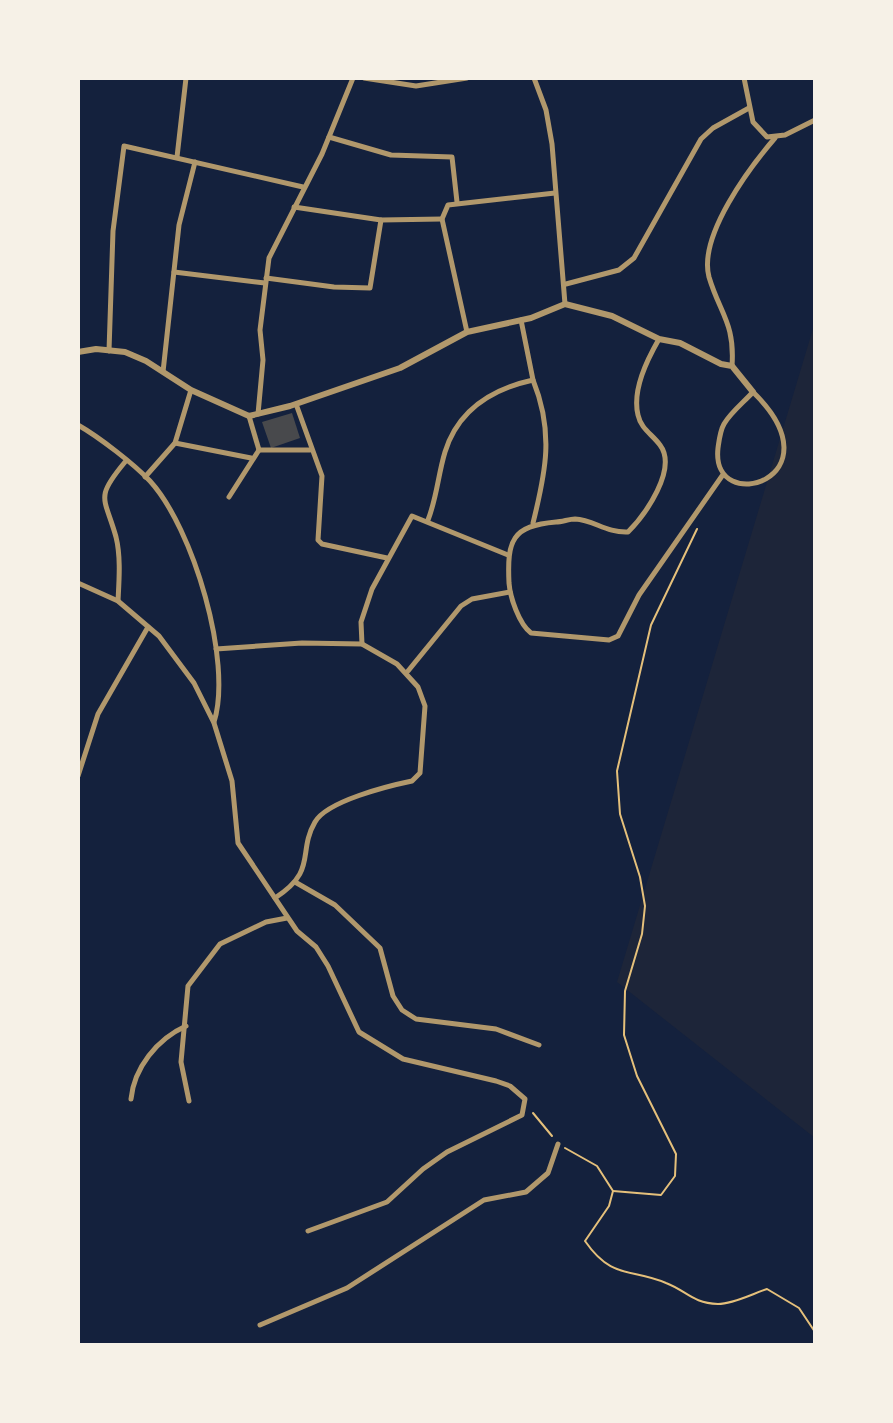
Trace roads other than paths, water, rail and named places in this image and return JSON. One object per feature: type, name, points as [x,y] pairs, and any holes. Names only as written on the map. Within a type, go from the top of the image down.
[{"type":"street","points":[[177,157],[186,78]]},
{"type":"street","points":[[258,414],[263,360],[260,330],[269,258],[329,137],[353,78]]},
{"type":"street","points":[[364,78],[416,86],[467,78]]},
{"type":"street","points":[[534,78],[548,121],[566,284],[565,304]]},
{"type":"street","points":[[744,78],[756,128],[775,138]]},
{"type":"street","points":[[566,284],[619,270],[634,258],[701,139],[724,120],[749,108]]},
{"type":"street","points":[[722,476],[739,484],[763,479],[779,472],[785,460],[777,418],[732,366],[731,324],[708,273],[710,253],[733,194],[775,138],[815,120]]},
{"type":"street","points":[[329,137],[391,155],[452,157],[457,202]]},
{"type":"street","points":[[109,351],[113,231],[124,146],[303,187]]},
{"type":"street","points":[[163,372],[179,225],[195,162]]},
{"type":"street","points":[[467,332],[442,219],[448,205],[555,193]]},
{"type":"street","points":[[294,207],[381,220],[442,219]]},
{"type":"street","points":[[174,272],[370,288],[381,220]]},
{"type":"street","points":[[78,352],[125,352],[191,390],[249,416],[296,404],[400,368],[467,332],[521,320],[565,304],[612,316],[659,339],[680,343],[721,364],[732,366]]},
{"type":"street","points":[[521,320],[533,380],[540,398],[548,453],[533,523]]},
{"type":"street","points":[[659,339],[647,360],[637,396],[637,414],[642,426],[662,447],[665,465],[642,518],[628,532],[611,533],[575,519],[533,523],[517,533],[508,555],[510,592],[525,629],[531,633],[609,640],[618,636],[625,618],[722,476]]},
{"type":"street","points":[[428,520],[438,490],[444,455],[463,418],[497,390],[533,380]]},
{"type":"street","points":[[145,477],[175,443],[191,390]]},
{"type":"street","points":[[722,476],[717,457],[723,425],[753,392]]},
{"type":"street","points":[[296,404],[310,450],[322,476],[318,540],[322,544],[388,557]]},
{"type":"street","points":[[249,416],[259,450]]},
{"type":"street","points":[[78,425],[145,477],[185,537],[199,574],[221,681],[220,703],[214,723]]},
{"type":"street","points":[[175,443],[251,458]]},
{"type":"street","points":[[229,497],[251,458],[259,450],[310,450]]},
{"type":"street","points":[[118,601],[116,538],[104,512],[104,498],[108,485],[125,462]]},
{"type":"street","points":[[362,644],[361,622],[372,589],[412,516],[508,555]]},
{"type":"street","points":[[78,583],[118,601],[148,627],[194,683],[214,723],[232,781],[238,843],[287,918],[322,957],[359,1032],[423,1066],[510,1086],[525,1099],[522,1115],[447,1152],[387,1202],[308,1231]]},
{"type":"street","points":[[408,671],[461,606],[472,599],[510,592]]},
{"type":"street","points":[[78,776],[80,761],[98,714],[148,627]]},
{"type":"street","points":[[216,649],[302,643],[362,644],[408,671],[425,706],[420,773],[412,781],[347,799],[324,813],[314,823],[303,868],[295,882],[275,898]]},
{"type":"street","points":[[295,882],[335,905],[380,948],[393,996],[402,1010],[416,1019],[496,1029],[539,1045]]},
{"type":"street","points":[[189,1101],[181,1062],[187,1026],[184,997],[188,986],[220,944],[266,922],[287,918]]},
{"type":"street","points":[[131,1099],[138,1074],[150,1054],[187,1026]]},
{"type":"street","points":[[260,1325],[347,1288],[484,1200],[526,1192],[548,1173],[558,1144]]}]
